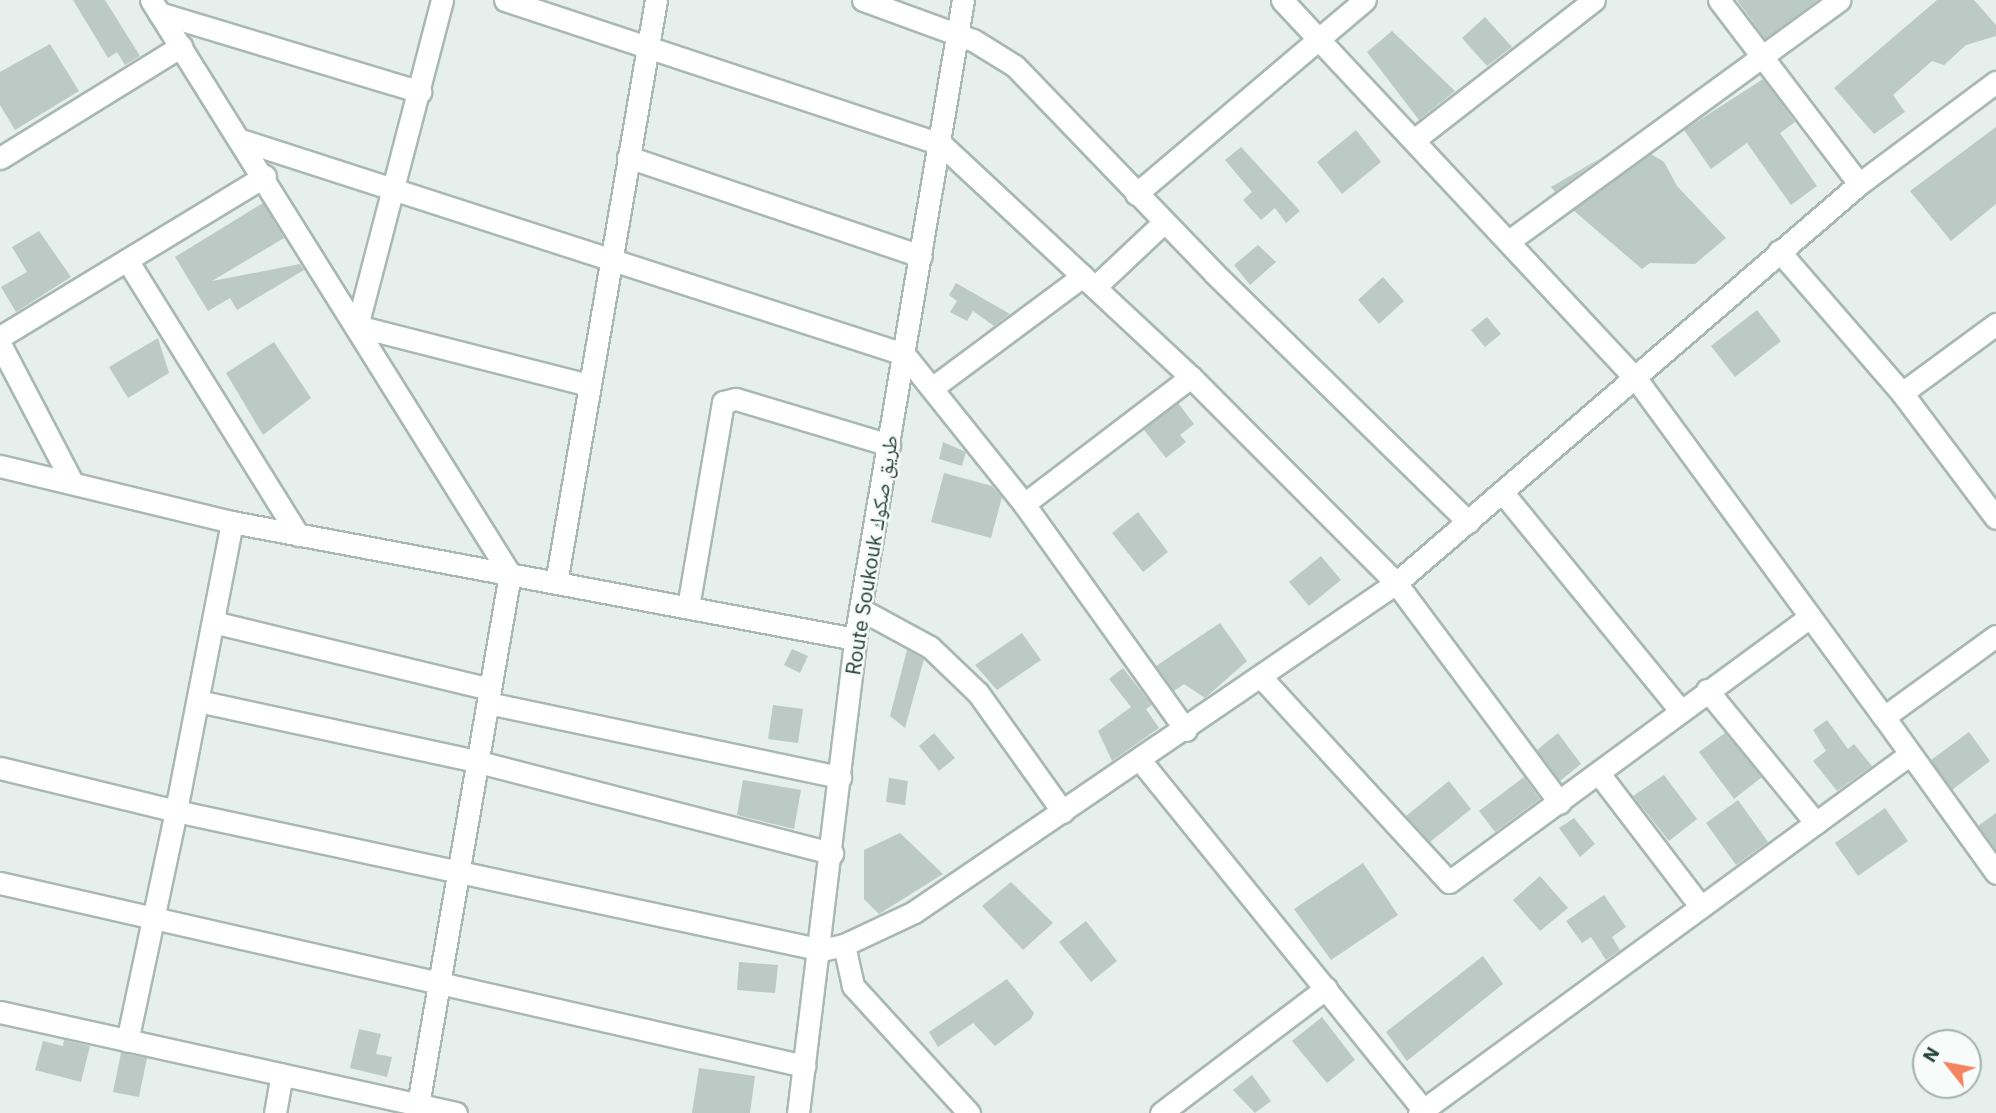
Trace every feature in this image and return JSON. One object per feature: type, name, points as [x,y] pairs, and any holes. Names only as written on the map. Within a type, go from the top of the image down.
[{"type":"street","points":[[357,326],[397,190],[442,0]]},
{"type":"street","points":[[505,0],[648,44],[941,144],[1191,377],[1395,583],[1560,803]]},
{"type":"street","points":[[556,583],[656,0]]},
{"type":"street","points":[[863,0],[957,34],[1015,66],[1136,194],[1468,522]]},
{"type":"street","name":"Route Soukouk طريق صكوك","points":[[799,1111],[822,950],[855,639],[941,144],[963,0]]},
{"type":"street","points":[[1282,0],[1637,380],[1996,873]]},
{"type":"street","points":[[1136,194],[1365,0]]},
{"type":"street","points":[[1414,140],[1594,0]]},
{"type":"street","points":[[1719,0],[1763,54],[1859,184]]},
{"type":"street","points":[[1510,241],[1840,0]]},
{"type":"street","points":[[155,6],[420,92]]},
{"type":"street","points":[[155,6],[244,141],[510,574],[480,762],[418,1105]]},
{"type":"street","points":[[0,158],[181,46]]},
{"type":"street","points":[[0,768],[176,811],[460,869],[822,950],[844,945],[914,912],[1186,730],[1395,583],[1637,380],[1779,251],[1859,184],[1996,82]]},
{"type":"street","points":[[244,141],[904,354],[1024,504],[1186,730]]},
{"type":"street","points":[[628,157],[921,256]]},
{"type":"street","points":[[0,337],[265,176]]},
{"type":"street","points":[[932,388],[1089,282],[1164,222]]},
{"type":"street","points":[[1779,251],[1902,393],[1996,518]]},
{"type":"street","points":[[127,260],[298,535]]},
{"type":"street","points":[[1902,393],[1996,324]]},
{"type":"street","points":[[357,326],[589,385]]},
{"type":"street","points":[[0,344],[72,482]]},
{"type":"street","points":[[1024,504],[1191,377]]},
{"type":"street","points":[[688,607],[723,402],[736,399],[889,445]]},
{"type":"street","points":[[0,466],[232,522],[855,639]]},
{"type":"street","points":[[1503,493],[1681,711]]},
{"type":"street","points":[[127,1041],[176,811],[232,522]]},
{"type":"street","points":[[860,609],[930,647],[978,693],[1063,812]]},
{"type":"street","points":[[1261,677],[1440,879],[1460,878],[1600,775],[1707,690],[1810,617]]},
{"type":"street","points":[[213,622],[489,696],[840,777]]},
{"type":"street","points":[[1884,717],[1996,636]]},
{"type":"street","points":[[1707,690],[1816,822]]},
{"type":"street","points":[[198,701],[480,762],[832,853]]},
{"type":"street","points":[[1140,760],[1326,988],[1421,1111],[1910,754]]},
{"type":"street","points":[[1600,775],[1701,907]]},
{"type":"street","points":[[0,883],[804,1066]]},
{"type":"street","points":[[844,945],[853,986],[969,1113]]},
{"type":"street","points":[[1161,1113],[1326,988]]},
{"type":"street","points":[[0,1012],[456,1113]]},
{"type":"street","points":[[275,1113],[282,1075]]},
{"type":"building","points":[[73,0],[105,0],[140,56],[125,65],[117,52],[108,58]]},
{"type":"building","points":[[1737,0],[1818,0],[1765,39]]},
{"type":"building","points":[[1937,0],[1974,0],[1996,25],[1996,36],[1966,45],[1944,65],[1932,61],[1893,95],[1905,112],[1874,134],[1834,88]]},
{"type":"building","points":[[1485,17],[1512,47],[1487,66],[1462,38]]},
{"type":"building","points":[[1392,31],[1455,91],[1419,120],[1367,52]]},
{"type":"building","points":[[50,44],[79,91],[15,130],[0,105],[0,72]]},
{"type":"building","points":[[1763,79],[1795,122],[1780,133],[1817,186],[1791,205],[1747,143],[1711,169],[1684,130]]},
{"type":"building","points":[[1996,127],[1996,204],[1951,241],[1910,191]]},
{"type":"building","points":[[1356,130],[1381,162],[1342,194],[1317,162]]},
{"type":"building","points":[[1241,147],[1300,211],[1286,223],[1275,208],[1261,220],[1243,200],[1252,192],[1225,160]]},
{"type":"building","points":[[1651,154],[1664,162],[1677,186],[1726,238],[1695,264],[1650,263],[1642,269],[1573,210]]},
{"type":"building","points":[[1599,159],[1555,192],[1551,187]]},
{"type":"building","points":[[263,203],[284,238],[212,281],[300,264],[304,270],[237,310],[230,298],[208,311],[175,257]]},
{"type":"building","points":[[39,231],[71,277],[16,312],[1,287],[27,272],[12,247]]},
{"type":"building","points":[[1258,245],[1276,262],[1250,285],[1234,265]]},
{"type":"building","points":[[1383,277],[1404,301],[1379,324],[1358,300]]},
{"type":"building","points":[[956,283],[1010,314],[994,326],[973,311],[967,321],[950,312],[957,301],[949,295]]},
{"type":"building","points":[[1757,310],[1781,341],[1735,377],[1711,346]]},
{"type":"building","points":[[1487,317],[1501,334],[1485,347],[1471,330]]},
{"type":"building","points":[[158,338],[169,373],[128,398],[109,367]]},
{"type":"building","points":[[274,342],[311,398],[263,435],[226,373]]},
{"type":"building","points":[[1178,403],[1194,424],[1180,435],[1186,442],[1166,458],[1144,430]]},
{"type":"building","points":[[943,442],[966,452],[962,466],[939,459]]},
{"type":"building","points":[[944,473],[992,486],[1002,497],[991,538],[931,522]]},
{"type":"building","points":[[1138,512],[1168,552],[1143,572],[1112,533]]},
{"type":"building","points":[[1321,556],[1341,580],[1309,606],[1289,582]]},
{"type":"building","points":[[1220,623],[1247,661],[1205,698],[1184,684],[1174,691],[1156,666]]},
{"type":"building","points":[[1022,633],[1041,660],[997,690],[975,665]]},
{"type":"building","points":[[792,649],[808,656],[800,673],[784,665]]},
{"type":"building","points":[[907,650],[924,659],[905,728],[890,716]]},
{"type":"building","points":[[1123,668],[1152,705],[1146,709],[1159,728],[1112,761],[1098,731],[1131,707],[1109,679]]},
{"type":"building","points":[[773,705],[803,709],[798,743],[768,739]]},
{"type":"building","points":[[1827,720],[1848,749],[1854,744],[1872,766],[1837,791],[1813,761],[1826,751],[1813,730]]},
{"type":"building","points":[[1969,732],[1990,761],[1952,790],[1931,760]]},
{"type":"building","points":[[934,733],[955,758],[939,771],[919,746]]},
{"type":"building","points":[[1558,733],[1581,764],[1560,781],[1537,750]]},
{"type":"building","points":[[1725,733],[1762,777],[1734,799],[1699,752]]},
{"type":"building","points":[[1664,775],[1697,819],[1669,841],[1633,796]]},
{"type":"building","points":[[1524,777],[1540,799],[1495,832],[1479,811]]},
{"type":"building","points":[[889,778],[908,781],[905,805],[886,802]]},
{"type":"building","points":[[743,780],[801,790],[794,829],[737,815]]},
{"type":"building","points":[[1449,781],[1471,809],[1430,842],[1406,816]]},
{"type":"building","points":[[1738,800],[1768,842],[1736,865],[1706,823]]},
{"type":"building","points":[[1885,808],[1908,841],[1858,876],[1835,843]]},
{"type":"building","points":[[1996,813],[1996,850],[1978,826]]},
{"type":"building","points":[[1574,818],[1595,844],[1580,857],[1559,828]]},
{"type":"building","points":[[900,833],[943,874],[879,914],[864,899],[864,850]]},
{"type":"building","points":[[1363,863],[1398,915],[1331,960],[1294,909]]},
{"type":"building","points":[[1540,876],[1568,908],[1540,931],[1513,900]]},
{"type":"building","points":[[1011,882],[1053,923],[1023,950],[982,906]]},
{"type":"building","points":[[1604,895],[1626,927],[1612,937],[1620,950],[1606,960],[1591,937],[1582,943],[1566,921]]},
{"type":"building","points":[[1086,921],[1117,961],[1091,982],[1059,942]]},
{"type":"building","points":[[1483,956],[1503,984],[1407,1061],[1386,1032]]},
{"type":"building","points":[[739,962],[778,965],[775,993],[737,990]]},
{"type":"building","points":[[1007,979],[1034,1013],[1031,1019],[995,1046],[973,1023],[938,1047],[929,1032]]},
{"type":"building","points":[[1322,1017],[1355,1060],[1327,1083],[1292,1041]]},
{"type":"building","points":[[359,1029],[381,1034],[376,1054],[392,1057],[387,1077],[350,1068]]},
{"type":"building","points":[[64,1040],[90,1046],[81,1082],[35,1070],[43,1041],[63,1046]]},
{"type":"building","points":[[121,1053],[147,1058],[139,1097],[113,1092]]},
{"type":"building","points":[[699,1068],[755,1076],[750,1113],[692,1113]]},
{"type":"building","points":[[1252,1075],[1271,1101],[1255,1113],[1233,1090]]}]
